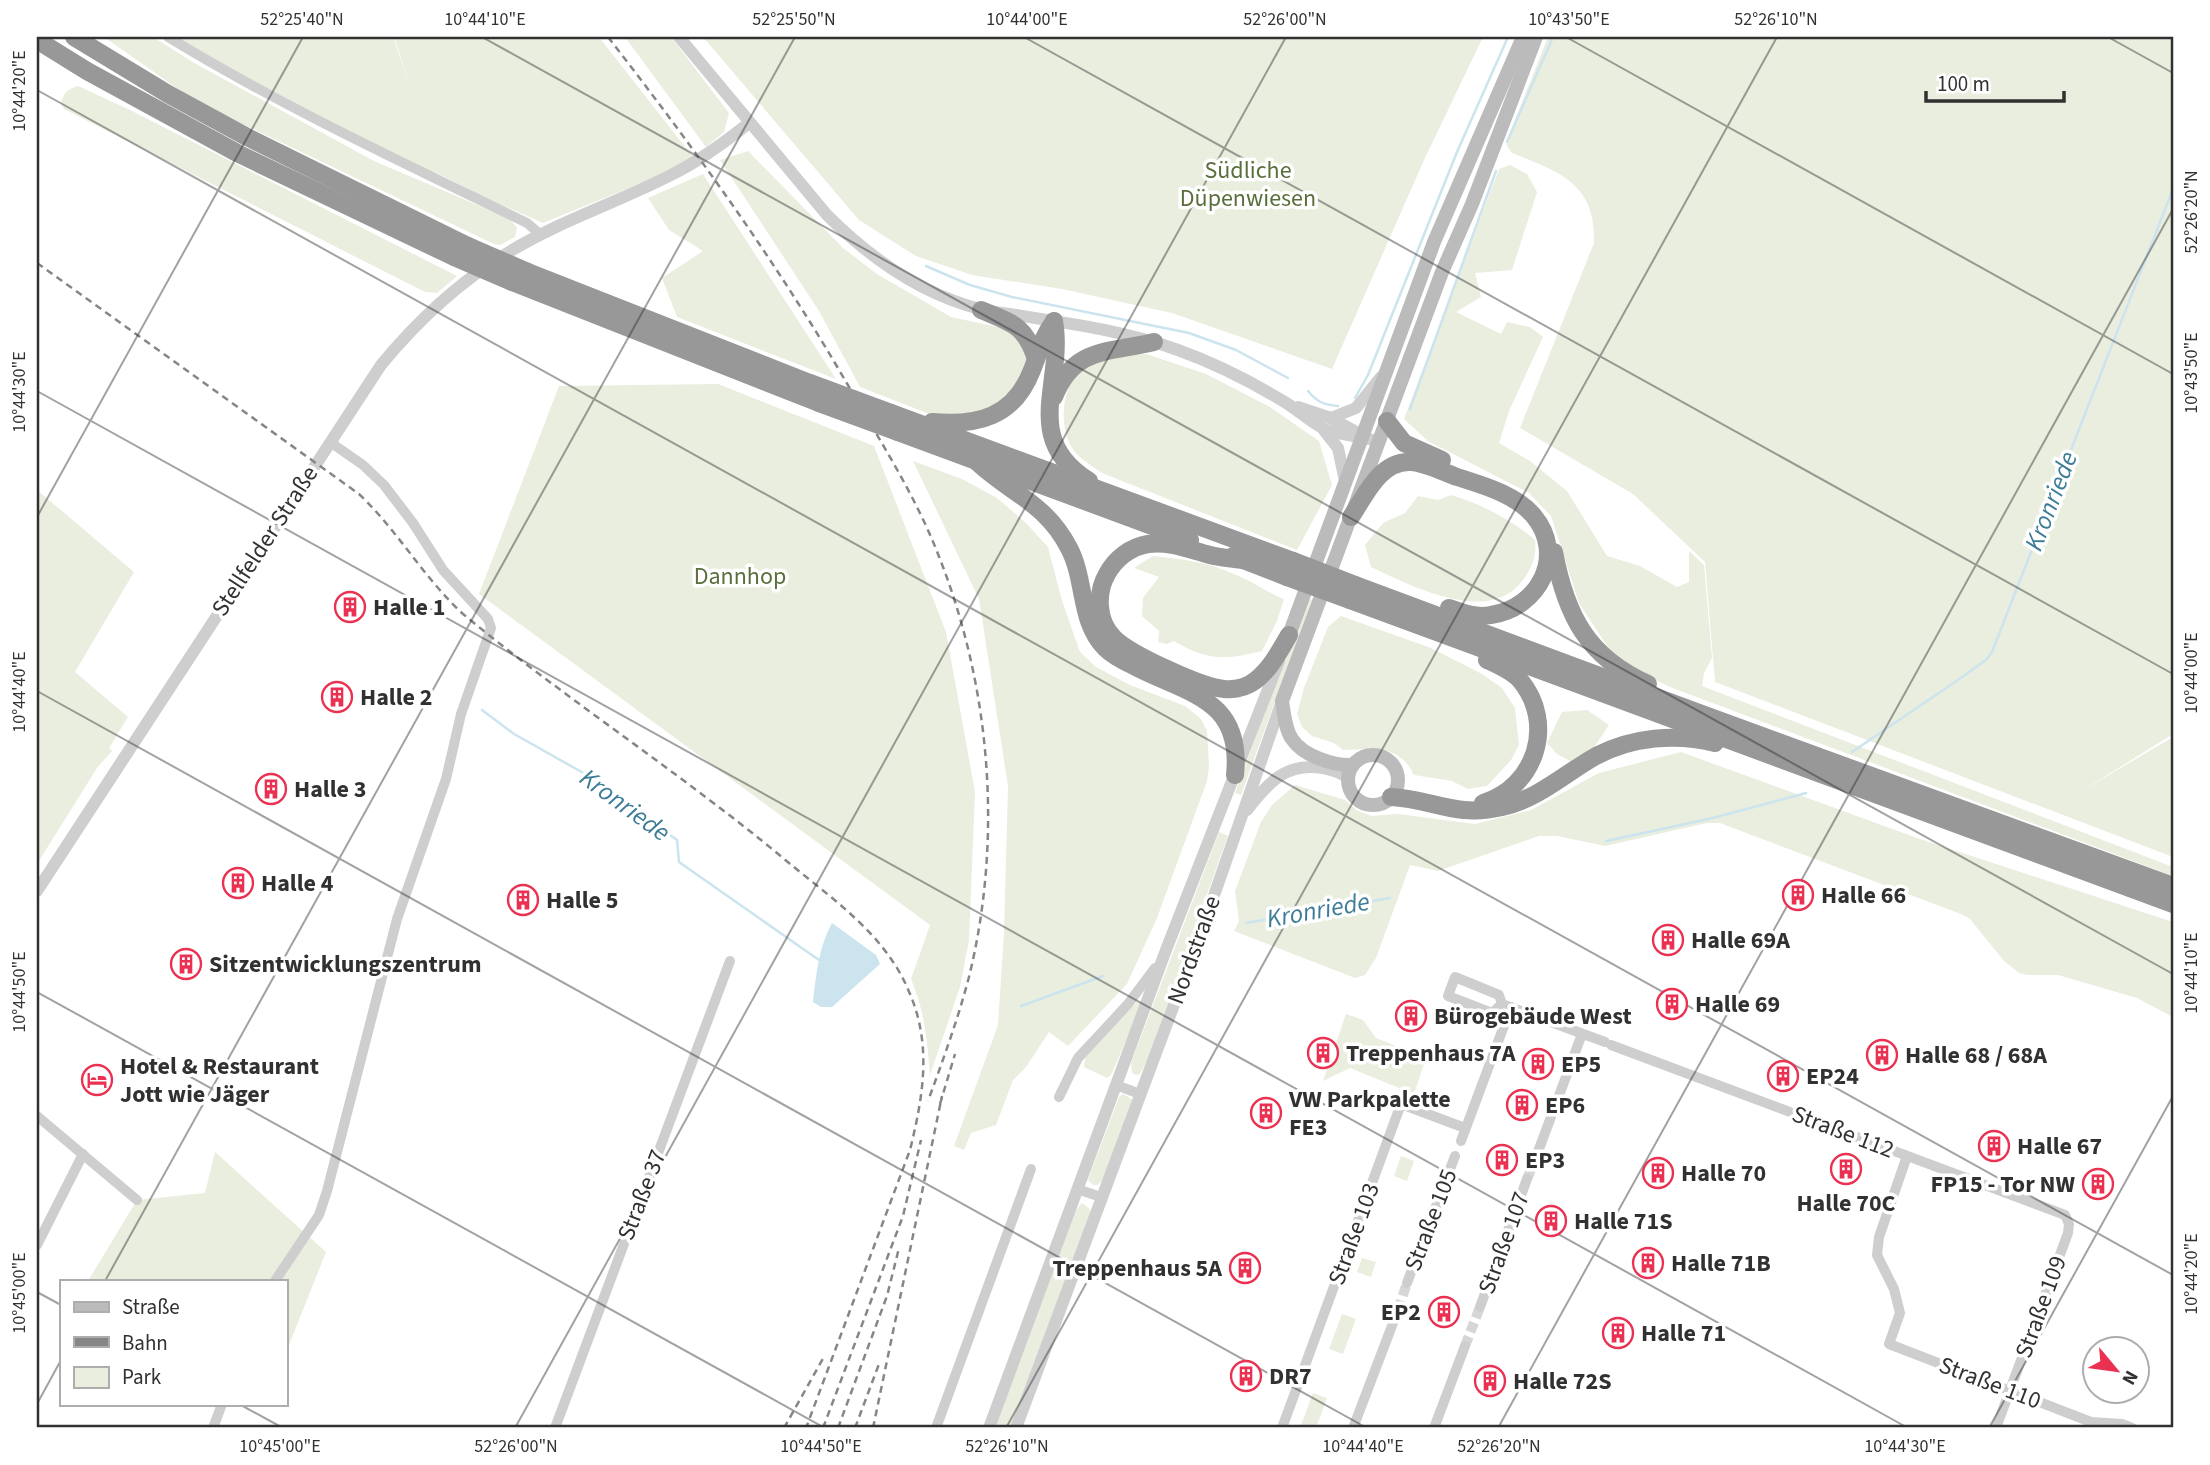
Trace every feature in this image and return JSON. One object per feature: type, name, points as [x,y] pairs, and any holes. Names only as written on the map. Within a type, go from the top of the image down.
[{"type":"highway","points":[[74,37],[247,137],[461,251],[512,282],[820,403],[1242,559]]},
{"type":"highway","points":[[37,40],[239,154],[461,251],[528,272],[810,383],[1113,495],[1352,592],[1699,713],[2173,886]]},
{"type":"highway","points":[[981,310],[1022,330],[1030,341],[1036,359]]},
{"type":"highway","points":[[912,421],[954,424],[976,422],[994,415],[1010,404],[1024,387],[1041,341],[1054,321]]},
{"type":"highway","points":[[1054,321],[1058,341],[1048,414],[1050,432],[1058,452],[1071,467],[1113,495]]},
{"type":"highway","points":[[1048,414],[1059,385],[1070,369],[1083,359],[1111,349],[1154,342]]},
{"type":"highway","points":[[1387,421],[1399,440],[1415,450],[1522,495],[1537,511],[1547,528],[1563,597],[1591,644],[1608,660],[1638,680],[1689,702],[1699,713]]},
{"type":"highway","points":[[976,462],[992,476],[1028,499],[1056,527],[1079,572],[1090,623],[1105,649],[1147,673],[1198,695],[1224,718],[1231,728],[1235,742],[1235,775]]},
{"type":"highway","points":[[1351,517],[1379,476],[1391,467],[1412,462],[1476,483],[1519,502],[1533,515],[1542,531],[1547,556],[1541,583],[1533,594],[1520,606],[1489,616],[1471,615],[1374,584],[1352,592]]},
{"type":"highway","points":[[1289,635],[1263,674],[1249,684],[1224,689],[1200,683],[1139,655],[1112,637],[1100,611],[1102,583],[1119,558],[1132,549],[1147,544],[1181,546],[1212,555],[1290,569]]},
{"type":"highway","points":[[1352,592],[1443,634],[2173,904]]},
{"type":"highway","points":[[1395,790],[1451,804],[1479,804],[1496,799],[1509,790],[1532,764],[1538,742],[1539,721],[1534,702],[1519,679],[1502,667],[1459,649],[1443,634]]},
{"type":"highway","points":[[1395,790],[1403,798],[1464,812],[1504,807],[1527,800],[1595,757],[1617,747],[1637,740],[1657,738],[1697,738],[1771,762],[1821,773]]},
{"type":"main road","points":[[1289,635],[1434,242],[1523,37]]},
{"type":"main road","points":[[1350,772],[1367,756],[1383,757],[1396,769],[1395,790],[1377,805],[1365,804],[1351,792],[1350,772],[1344,766],[1302,750],[1292,740],[1287,729],[1282,701],[1442,272],[1472,204],[1536,37]]},
{"type":"street","points":[[168,37],[374,149],[527,223],[540,234]]},
{"type":"street","points":[[679,37],[819,206],[851,239],[902,276],[929,290],[981,310],[1054,321],[1154,342],[1219,368],[1327,423],[1379,442]]},
{"type":"street","name":"Stellfelder Straße","points":[[37,891],[381,365],[417,324],[472,277],[513,249],[672,174],[706,155],[750,123]]},
{"type":"street","points":[[1327,423],[1356,408],[1387,369]]},
{"type":"street","points":[[1327,423],[1338,448],[1345,485]]},
{"type":"street","points":[[276,1280],[309,1233],[323,1203],[397,919],[446,779],[461,713],[491,628],[488,619],[443,569],[384,485],[363,465],[330,442]]},
{"type":"street","name":"Nordstraße","points":[[989,1428],[1166,950],[1289,635]]},
{"type":"street","name":"Nordstraße","points":[[1016,1428],[1282,701]]},
{"type":"street","points":[[1241,819],[1267,787],[1290,769],[1305,766],[1350,772]]},
{"type":"street","name":"Nordstraße","points":[[1059,1097],[1078,1058],[1150,978],[1166,950]]},
{"type":"street","name":"Straße 37","points":[[555,1428],[730,961]]},
{"type":"street","points":[[1455,977],[1500,995],[1506,1006],[1492,1013],[1448,996],[1455,977]]},
{"type":"street","name":"Straße 112","points":[[1506,1006],[2057,1211],[2065,1216],[2069,1224]]},
{"type":"street","name":"Straße 105","points":[[1461,1141],[1506,1006]]},
{"type":"street","points":[[1535,1157],[1582,1034]]},
{"type":"street","points":[[1116,1085],[1140,1094]]},
{"type":"street","name":"Straße 103","points":[[1282,1428],[1401,1104],[1465,1128]]},
{"type":"street","points":[[37,1116],[137,1200]]},
{"type":"street","points":[[37,1245],[83,1154]]},
{"type":"street","name":"Straße 105","points":[[1407,1283],[1455,1156]]},
{"type":"street","name":"Straße 110","points":[[1907,1156],[1879,1237],[1877,1255],[1894,1289],[1900,1313],[1889,1344],[2091,1422],[2125,1427]]},
{"type":"street","points":[[936,1428],[1031,1169]]},
{"type":"street","name":"Straße 107","points":[[1480,1307],[1527,1179]]},
{"type":"street","points":[[1077,1189],[1101,1197]]},
{"type":"street","name":"Straße 109","points":[[1996,1428],[2064,1245],[2069,1224]]},
{"type":"street","points":[[1353,1428],[1398,1310]]},
{"type":"street","points":[[1434,1428],[1465,1346]]},
{"type":"street","points":[[213,1428],[221,1406]]},
{"type":"green space","points":[[104,37],[153,37],[196,64],[374,161],[508,218],[517,227],[515,237],[500,245],[494,244],[207,107]]},
{"type":"green space","points":[[177,37],[393,37],[412,91],[394,37],[599,37],[693,157],[651,179],[543,223],[441,175],[419,168],[216,61]]},
{"type":"green space","points":[[625,37],[671,37],[729,113],[724,132],[706,147]]},
{"type":"green space","name":"Südliche Düpenwiesen","points":[[703,37],[1483,37],[1424,160],[1332,369],[1172,313],[1062,289],[972,275],[916,256],[859,220]]},
{"type":"green space","points":[[1548,37],[2173,37],[2173,734],[2080,792],[2173,737],[2173,857],[1715,682],[1705,562],[1633,494],[1520,428],[1594,243],[1589,206],[1581,193],[1559,174],[1512,153],[1507,146],[1507,140]]},
{"type":"green space","points":[[78,86],[457,276],[437,293],[425,292],[64,109],[61,103],[65,94]]},
{"type":"green space","points":[[748,151],[843,248],[877,274],[951,317],[1007,329],[1023,342],[1027,356],[1025,371],[1018,386],[989,413],[932,415],[860,387],[819,311],[720,160]]},
{"type":"green space","points":[[1510,165],[1527,174],[1537,192],[1512,270],[1475,273],[1481,297],[1456,312],[1501,334],[1507,322],[1530,327],[1543,337],[1509,411],[1499,443],[1530,461],[1567,491],[1607,556],[1640,566],[1677,587],[1689,582],[1689,551],[1704,565],[1712,658],[1704,673],[1702,686],[2173,867],[2173,876],[1670,687],[1628,666],[1609,649],[1579,603],[1551,516],[1529,493],[1428,441],[1404,419],[1499,169]]},
{"type":"green space","points":[[703,174],[836,379],[677,317],[662,278],[703,251],[669,230],[648,198]]},
{"type":"green space","points":[[1146,354],[1206,374],[1270,407],[1319,441],[1332,485],[1297,550],[1102,473],[1076,453],[1066,432],[1064,406],[1078,372],[1101,359]]},
{"type":"green space","name":"Dannhop","points":[[718,384],[874,446],[946,632],[975,792],[969,940],[960,987],[930,1075],[922,1015],[911,979],[930,925],[479,594],[559,386]]},
{"type":"green space","points":[[913,461],[962,479],[997,498],[1026,523],[1048,547],[1062,601],[1080,652],[1096,667],[1130,685],[1185,706],[1201,719],[1207,731],[1207,781],[1157,918],[1127,984],[1068,1046],[1049,1032],[1026,1067],[1013,1080],[996,1125],[971,1133],[964,1150],[954,1146],[998,1025],[1004,932],[1008,786],[979,599]]},
{"type":"green space","points":[[37,490],[134,572],[75,672],[128,717],[109,748],[112,751],[97,768],[37,864]]},
{"type":"green space","points":[[1451,495],[1495,513],[1535,540],[1529,571],[1508,594],[1490,600],[1449,598],[1371,567],[1365,545],[1383,523],[1405,513],[1418,496],[1438,500]]},
{"type":"green space","points":[[1153,556],[1214,567],[1241,577],[1284,599],[1277,621],[1262,651],[1217,657],[1186,648],[1174,641],[1167,644],[1158,642],[1159,631],[1142,616],[1143,598],[1159,577],[1134,568]]},
{"type":"green space","points":[[1308,598],[1312,600],[1241,795],[1235,793]]},
{"type":"green space","points":[[1341,616],[1431,648],[1482,674],[1502,688],[1515,708],[1519,745],[1511,760],[1487,786],[1468,789],[1452,781],[1414,775],[1401,757],[1392,753],[1374,749],[1343,750],[1334,743],[1312,736],[1302,727],[1297,714],[1304,688],[1328,627]]},
{"type":"green space","points":[[1587,710],[1609,725],[1595,746],[1570,761],[1557,754],[1547,743],[1562,712]]},
{"type":"green space","points":[[1681,752],[1917,838],[2173,922],[2173,1017],[2137,998],[2058,975],[2019,973],[2004,961],[1970,919],[1961,914],[1720,823],[1707,823],[1605,846],[1557,836],[1539,836],[1438,871],[1410,865],[1376,958],[1365,975],[1355,978],[1234,931],[1239,921],[1235,891],[1261,822],[1272,805],[1295,785],[1345,800],[1358,811],[1372,816],[1398,814],[1475,824],[1531,810],[1599,773]]},
{"type":"green space","points":[[1219,832],[1228,836],[1147,1061],[1140,1074],[1136,1075],[1132,1073],[1131,1063]]},
{"type":"green space","points":[[1141,1001],[1111,1075],[1107,1078],[1084,1067],[1090,1049],[1097,1040]]},
{"type":"green space","points":[[1346,1014],[1363,1020],[1376,1038],[1411,1052],[1424,1064],[1414,1094],[1350,1068],[1323,1081]]},
{"type":"green space","points":[[1123,1094],[1132,1099],[1131,1104],[1103,1179],[1098,1185],[1093,1185],[1088,1180],[1119,1097]]},
{"type":"green space","points":[[215,1152],[326,1252],[287,1350],[287,1280],[89,1280],[137,1200],[205,1193]]},
{"type":"green space","points":[[1401,1156],[1414,1161],[1407,1181],[1394,1176]]},
{"type":"green space","points":[[1082,1203],[1090,1209],[1090,1215],[1011,1428],[995,1428],[1076,1210]]},
{"type":"green space","points":[[1362,1258],[1376,1262],[1371,1277],[1357,1272]]},
{"type":"green space","points":[[1342,1314],[1356,1319],[1343,1354],[1329,1349]]},
{"type":"green space","points":[[1313,1393],[1327,1398],[1316,1428],[1300,1428]]},
{"type":"water","points":[[832,923],[876,955],[880,964],[832,1007],[821,1007],[813,1002],[815,981],[821,951]]},
{"type":"waterway","points":[[1355,398],[1368,375],[1457,152],[1508,37]]},
{"type":"waterway","points":[[1507,142],[1553,37]]},
{"type":"waterway","points":[[1410,409],[1496,171]]},
{"type":"waterway","name":"Kronriede","points":[[1852,752],[1958,680],[1986,660],[1992,652],[2173,189]]},
{"type":"waterway","points":[[926,266],[970,285],[1012,297],[1189,333],[1236,350],[1288,378]]},
{"type":"waterway","points":[[1308,391],[1321,402],[1338,406]]},
{"type":"waterway","name":"Kronriede","points":[[482,710],[514,734],[587,775],[677,840],[679,862],[819,960]]},
{"type":"waterway","name":"Kronriede","points":[[1606,841],[1713,818],[1806,793]]},
{"type":"waterway","name":"Kronriede","points":[[1246,923],[1390,898]]},
{"type":"waterway","name":"Kronriede","points":[[1021,1006],[1103,976]]},
{"type":"tunnel","points":[[1527,1179],[1536,1157]]},
{"type":"tunnel","points":[[1398,1310],[1407,1283]]},
{"type":"tunnel","points":[[1465,1346],[1480,1307]]},
{"type":"railway","points":[[608,37],[735,208],[822,341],[908,489],[938,554],[956,605],[970,657],[986,763],[986,871],[980,924],[969,977],[928,1101]]},
{"type":"railway","points":[[37,263],[359,494],[386,523],[435,585],[463,614],[749,831],[858,921],[888,954],[910,994],[921,1033],[923,1072],[919,1111],[910,1150],[806,1428]]},
{"type":"railway","points":[[940,1104],[955,1054]]},
{"type":"railway","points":[[873,1428],[942,1096]]},
{"type":"railway","points":[[823,1428],[903,1216],[921,1140]]},
{"type":"railway","points":[[838,1428],[887,1296],[899,1248]]},
{"type":"railway","points":[[784,1428],[825,1355]]},
{"type":"railway","points":[[855,1428],[879,1364]]},
{"type":"place","name":"Halle 1","points":[[350,607]]},
{"type":"place","name":"Halle 2","points":[[337,697]]},
{"type":"place","name":"Halle 3","points":[[271,789]]},
{"type":"place","name":"Halle 4","points":[[238,883]]},
{"type":"place","name":"Halle 66","points":[[1798,895]]},
{"type":"place","name":"Halle 5","points":[[523,900]]},
{"type":"place","name":"Halle 69A","points":[[1668,940]]},
{"type":"place","name":"Sitzentwicklungszentrum","points":[[186,964]]},
{"type":"place","name":"Halle 69","points":[[1672,1004]]},
{"type":"place","name":"Bürogebäude West","points":[[1411,1016]]},
{"type":"place","name":"Treppenhaus 7A","points":[[1323,1053]]},
{"type":"place","name":"Halle 68 / 68A","points":[[1882,1055]]},
{"type":"place","name":"EP5","points":[[1538,1064]]},
{"type":"place","name":"EP24","points":[[1783,1076]]},
{"type":"place","name":"Hotel & Restaurant Jott wie Jäger","points":[[97,1080]]},
{"type":"place","name":"EP6","points":[[1522,1105]]},
{"type":"place","name":"VW Parkpalette FE3","points":[[1266,1113]]},
{"type":"place","name":"Halle 67","points":[[1994,1146]]},
{"type":"place","name":"EP3","points":[[1502,1160]]},
{"type":"place","name":"Halle 70C","points":[[1846,1169]]},
{"type":"place","name":"Halle 70","points":[[1658,1173]]},
{"type":"place","name":"FP15 - Tor NW","points":[[2098,1184]]},
{"type":"place","name":"Halle 71S","points":[[1551,1221]]},
{"type":"place","name":"Halle 71B","points":[[1648,1263]]},
{"type":"place","name":"Treppenhaus 5A","points":[[1245,1268]]},
{"type":"place","name":"EP2","points":[[1444,1312]]},
{"type":"place","name":"Halle 71","points":[[1618,1333]]},
{"type":"place","name":"DR7","points":[[1246,1376]]},
{"type":"place","name":"Halle 72S","points":[[1490,1381]]}]
